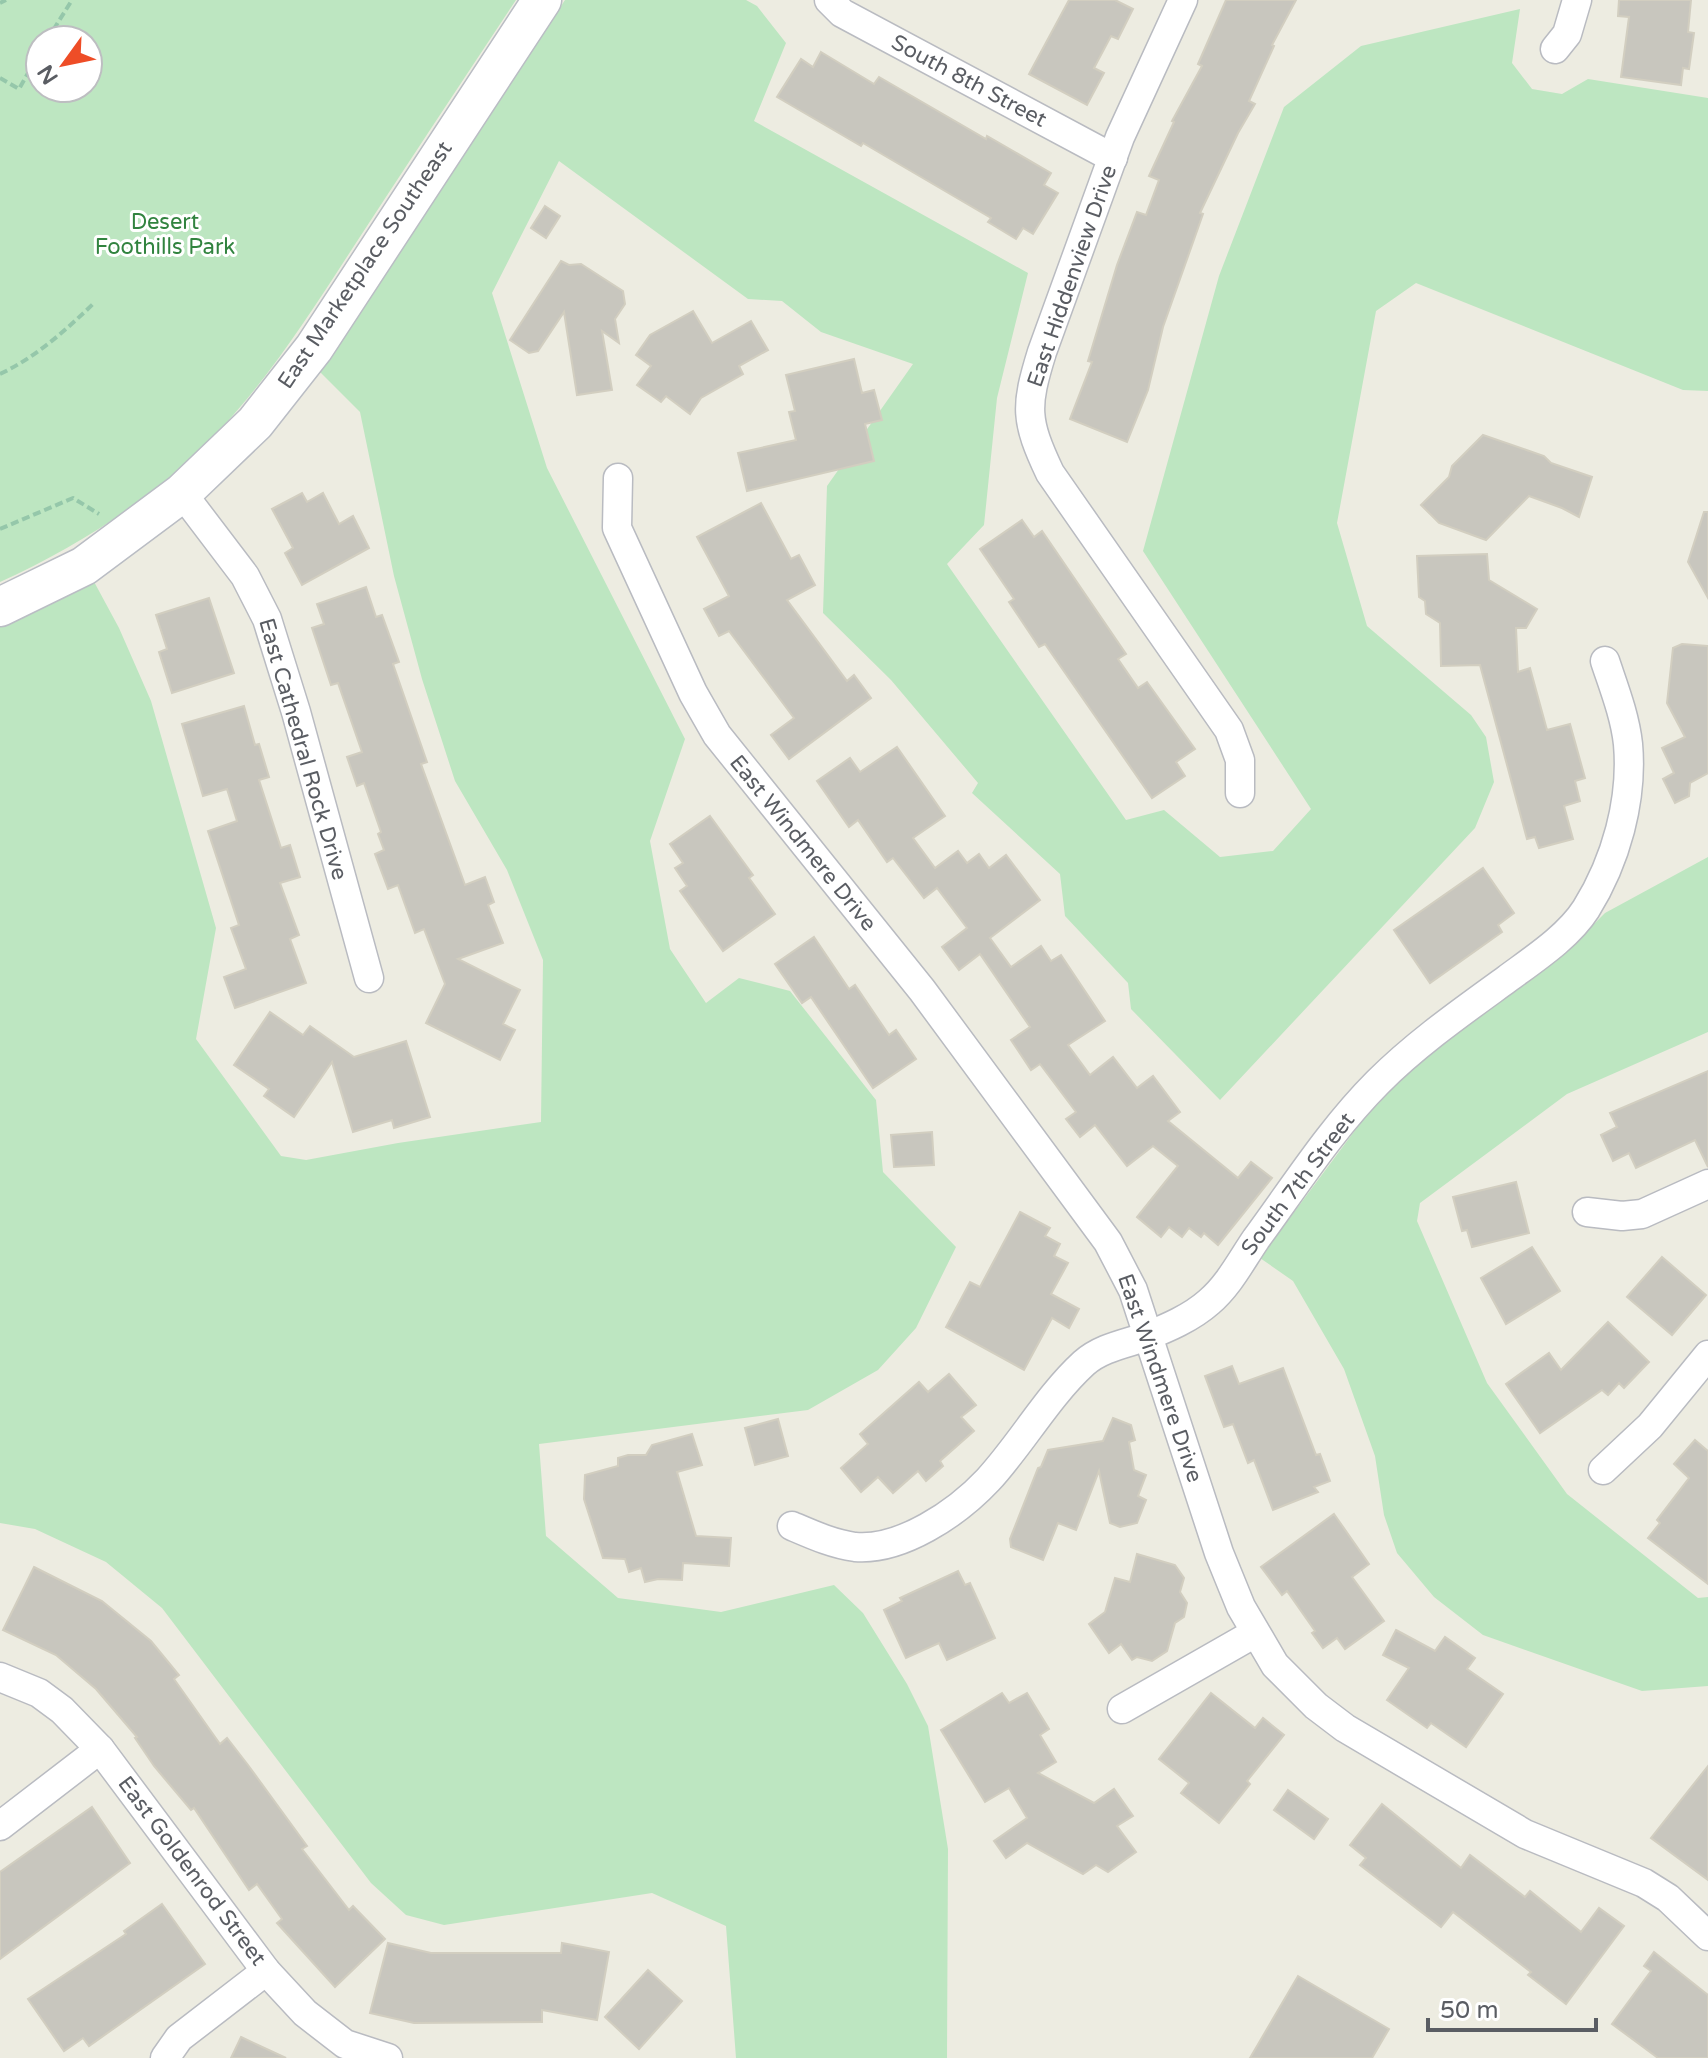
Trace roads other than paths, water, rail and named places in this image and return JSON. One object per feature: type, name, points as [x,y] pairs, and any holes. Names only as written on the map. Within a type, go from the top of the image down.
[{"type":"street","name":"East Marketplace Southeast","points":[[0,607],[84,566],[182,493],[255,423],[314,348],[542,0]]},
{"type":"street","name":"South 8th Street","points":[[829,0],[842,13],[1113,158]]},
{"type":"street","name":"East Hiddenview Drive","points":[[1183,0],[1113,158],[1032,384],[1029,410],[1034,438],[1050,473],[1229,730],[1240,760],[1240,793]]},
{"type":"street","points":[[1555,49],[1567,34],[1577,0]]},
{"type":"street","name":"East Windmere Drive","points":[[618,478],[617,528],[693,693],[717,735],[922,990],[1108,1242],[1133,1290],[1219,1553],[1241,1607],[1275,1665],[1316,1706],[1345,1728],[1525,1834],[1644,1883],[1668,1898],[1708,1936]]},
{"type":"street","name":"East Cathedral Rock Drive","points":[[182,493],[245,576],[267,619],[296,712],[369,978]]},
{"type":"street","name":"South 7th Street","points":[[792,1526],[831,1542],[857,1547],[879,1546],[925,1529],[986,1482],[1065,1383],[1085,1363],[1112,1347],[1146,1336],[1194,1314],[1226,1284],[1308,1167],[1379,1081],[1440,1028],[1557,940],[1586,910],[1612,857],[1628,788],[1628,744],[1605,661]]},
{"type":"street","points":[[1587,1212],[1622,1216],[1642,1214],[1708,1184]]},
{"type":"street","points":[[1603,1470],[1650,1426],[1708,1355]]},
{"type":"street","points":[[1122,1709],[1255,1633]]},
{"type":"street","name":"East Goldenrod Street","points":[[0,1677],[39,1693],[62,1710],[100,1749],[266,1971],[305,2013],[345,2044],[388,2058]]},
{"type":"street","points":[[0,1826],[100,1749]]},
{"type":"street","points":[[165,2058],[179,2038],[266,1971]]},
{"type":"park label","name":"Desert Foothills Park","points":[[165,234]]}]
